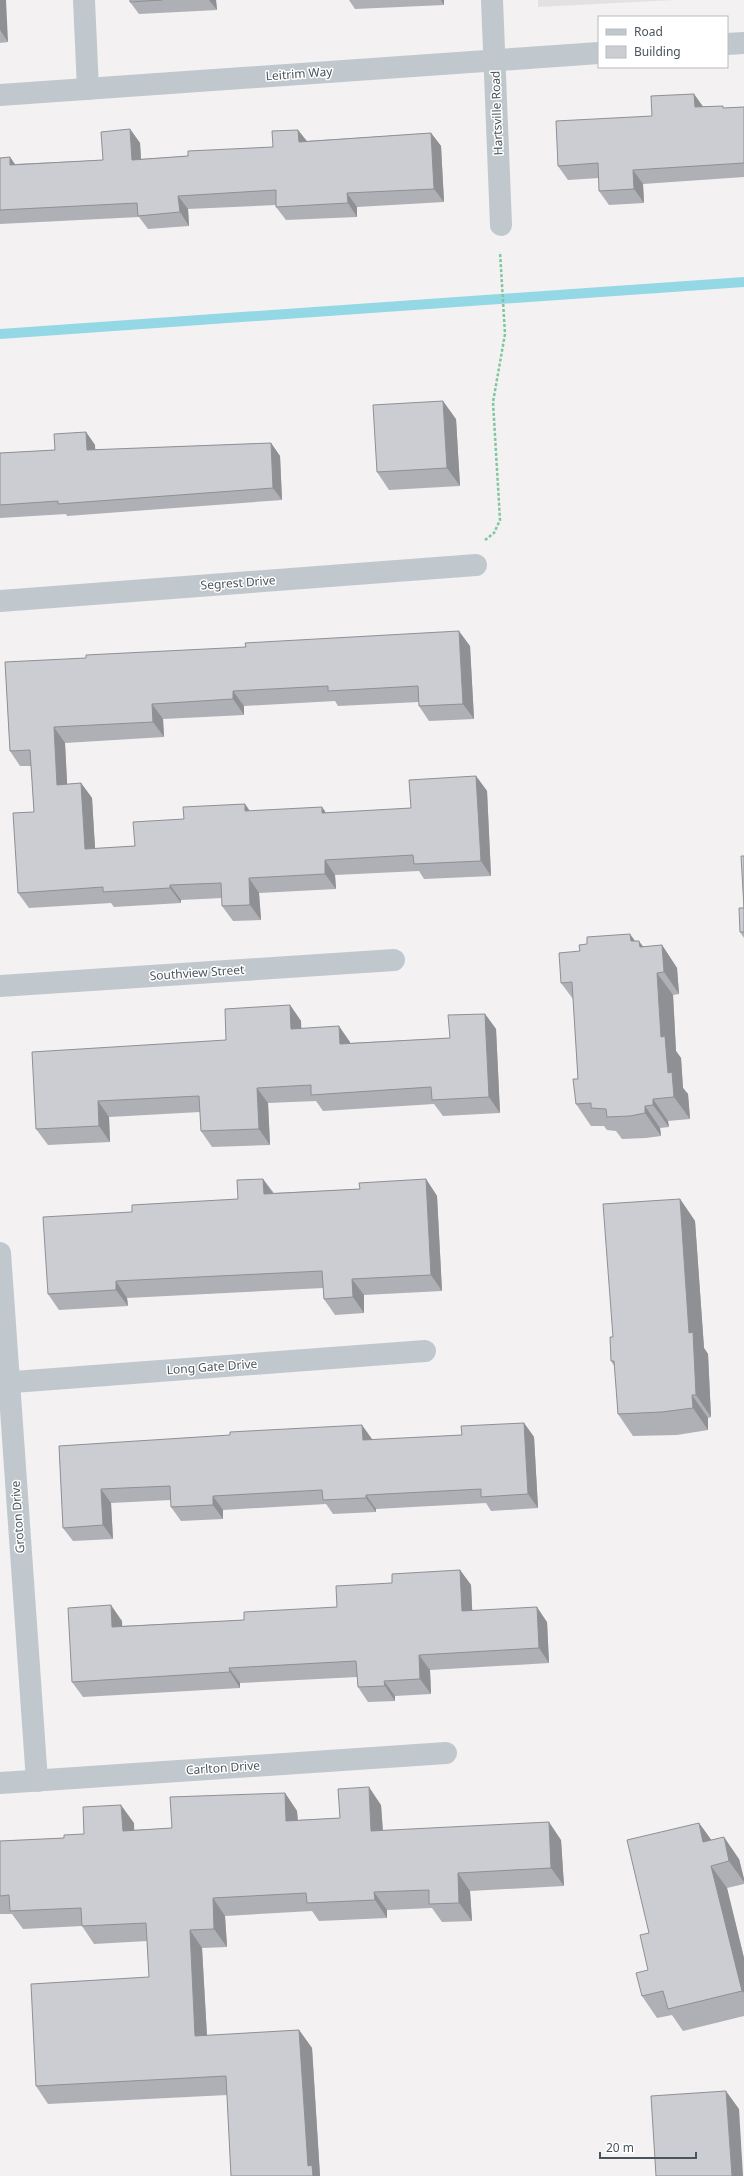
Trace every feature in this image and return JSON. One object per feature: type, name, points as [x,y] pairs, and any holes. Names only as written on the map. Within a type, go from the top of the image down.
[{"type":"street","points":[[84,0],[88,89]]},
{"type":"street","name":"Hartsville Road","points":[[492,0],[501,225]]},
{"type":"street","points":[[728,44],[744,43]]},
{"type":"street","name":"Leitrim Way","points":[[0,95],[598,53]]},
{"type":"street","name":"Segrest Drive","points":[[0,601],[476,565]]},
{"type":"street","name":"Southview Street","points":[[0,986],[394,960]]},
{"type":"street","name":"Groton Drive","points":[[0,1253],[5,1383],[37,1781]]},
{"type":"street","name":"Long Gate Drive","points":[[5,1383],[425,1351]]},
{"type":"street","name":"Carlton Drive","points":[[0,1783],[446,1753]]},
{"type":"path","points":[[476,565],[474,547],[494,533],[500,520],[493,402],[505,334],[500,264]]},
{"type":"shaded area","points":[[538,0],[675,0],[538,7]]},
{"type":"building","points":[[130,0],[162,0],[130,2]]},
{"type":"building","points":[[694,94],[695,107],[744,107],[744,163],[633,170],[634,189],[599,191],[598,163],[558,166],[556,121],[652,116],[651,96]]},
{"type":"building","points":[[130,129],[132,160],[188,156],[188,151],[273,147],[272,131],[298,130],[299,142],[431,133],[434,189],[347,193],[348,203],[276,207],[276,190],[178,196],[180,212],[138,216],[137,203],[0,210],[0,158],[10,157],[10,165],[103,160],[101,132]]},
{"type":"building","points":[[443,401],[447,468],[377,472],[373,405]]},
{"type":"building","points":[[86,432],[87,450],[271,443],[273,488],[58,504],[58,501],[0,505],[0,453],[55,450],[54,434]]},
{"type":"building","points":[[459,631],[463,704],[419,706],[418,686],[328,691],[328,686],[233,691],[233,699],[152,704],[153,722],[54,727],[57,785],[81,783],[85,849],[135,846],[133,822],[184,819],[183,807],[245,804],[245,811],[322,807],[322,813],[411,808],[409,780],[476,776],[481,861],[414,864],[413,855],[325,860],[325,874],[249,878],[250,905],[222,906],[221,883],[170,885],[170,888],[103,892],[103,887],[18,893],[13,813],[34,812],[30,750],[10,751],[5,662],[86,658],[86,655],[246,647],[245,643]]},
{"type":"building","points":[[741,856],[744,856],[744,908]]},
{"type":"building","points":[[739,908],[744,908],[744,932],[740,932]]},
{"type":"building","points":[[630,934],[631,941],[639,941],[640,947],[662,945],[664,972],[657,973],[661,1037],[665,1036],[668,1073],[672,1072],[674,1097],[653,1099],[653,1105],[645,1106],[645,1113],[630,1116],[607,1117],[606,1109],[591,1108],[591,1103],[576,1104],[573,1079],[578,1079],[572,982],[561,983],[559,953],[580,951],[579,945],[587,944],[587,937]]},
{"type":"building","points":[[290,1005],[291,1029],[339,1026],[340,1044],[450,1038],[448,1015],[485,1014],[489,1097],[432,1100],[431,1087],[311,1095],[311,1085],[257,1088],[259,1129],[201,1131],[199,1096],[98,1101],[99,1126],[36,1129],[32,1052],[226,1040],[225,1009]]},
{"type":"building","points":[[263,1179],[264,1194],[360,1189],[359,1183],[426,1179],[431,1275],[352,1279],[353,1297],[324,1299],[322,1271],[116,1281],[116,1290],[48,1294],[43,1217],[132,1212],[132,1205],[238,1199],[237,1180]]},
{"type":"building","points":[[680,1199],[689,1333],[693,1332],[696,1395],[692,1395],[693,1408],[662,1412],[618,1414],[614,1361],[611,1361],[610,1337],[613,1337],[603,1204]]},
{"type":"building","points":[[524,1423],[528,1494],[481,1497],[481,1489],[366,1495],[366,1498],[323,1500],[322,1490],[213,1496],[213,1505],[171,1507],[170,1486],[101,1489],[103,1525],[63,1528],[59,1446],[230,1435],[230,1432],[362,1425],[363,1440],[462,1435],[461,1426]]},
{"type":"building","points":[[460,1570],[462,1611],[537,1607],[539,1648],[419,1655],[420,1679],[384,1681],[385,1686],[358,1687],[356,1661],[229,1668],[230,1672],[72,1682],[68,1608],[111,1605],[112,1627],[244,1620],[244,1612],[337,1607],[336,1586],[392,1583],[392,1574]]},
{"type":"building","points":[[369,1787],[371,1831],[549,1822],[551,1868],[458,1873],[459,1903],[429,1904],[429,1890],[374,1892],[375,1900],[307,1903],[306,1893],[213,1898],[214,1929],[190,1930],[195,2036],[299,2030],[308,2166],[312,2165],[313,2176],[231,2176],[226,2076],[36,2086],[31,1984],[149,1977],[146,1923],[82,1926],[81,1908],[10,1911],[9,1895],[0,1896],[0,1841],[64,1838],[64,1835],[84,1834],[83,1807],[121,1805],[123,1831],[172,1828],[170,1797],[285,1793],[286,1821],[340,1818],[338,1789]]},
{"type":"building","points":[[699,1823],[703,1842],[724,1837],[729,1861],[711,1866],[742,1991],[668,2009],[663,1991],[642,1996],[636,1973],[648,1970],[640,1935],[649,1933],[627,1840]]},
{"type":"building","points":[[726,2091],[732,2176],[656,2176],[651,2096]]},
{"type":"waterway","points":[[0,334],[744,282]]}]
